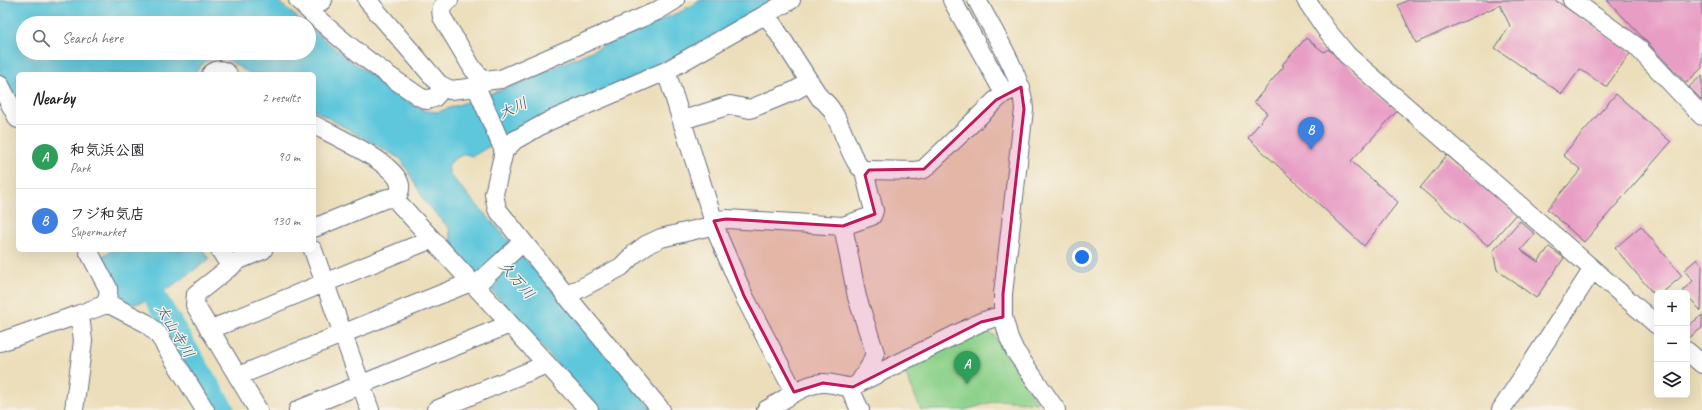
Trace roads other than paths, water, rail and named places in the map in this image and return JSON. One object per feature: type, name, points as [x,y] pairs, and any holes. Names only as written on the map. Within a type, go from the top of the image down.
[{"type":"street","points":[[367,0],[439,84],[450,90],[479,86],[517,72],[657,11],[675,0]]},
{"type":"street","points":[[449,0],[442,6],[442,17],[473,69],[503,148],[494,194],[497,209],[521,244],[661,410]]},
{"type":"street","points":[[503,148],[549,122],[666,71],[791,0]]},
{"type":"street","points":[[952,0],[1016,92]]},
{"type":"street","points":[[977,0],[1016,75],[1016,92],[1023,117],[1003,294],[1004,317],[1008,338],[1015,351],[1056,410]]},
{"type":"street","points":[[1306,0],[1346,55],[1654,322]]},
{"type":"street","points":[[1572,0],[1636,46],[1702,116]]},
{"type":"street","points":[[312,2],[316,16]]},
{"type":"street","points":[[766,14],[820,98],[825,101],[832,112],[858,165],[867,172]]},
{"type":"street","points":[[316,17],[380,70],[420,97],[427,100],[434,98],[444,88]]},
{"type":"street","points":[[214,72],[218,70],[223,70],[226,72]]},
{"type":"street","points":[[666,71],[714,223],[744,296],[794,392]]},
{"type":"street","points":[[682,120],[730,105],[750,109],[794,91],[810,82]]},
{"type":"street","points":[[0,85],[16,115]]},
{"type":"street","points":[[867,172],[869,170],[915,171],[924,169],[974,119],[1016,92]]},
{"type":"street","points":[[316,125],[385,165],[398,179],[400,185],[400,191],[395,199]]},
{"type":"street","points":[[566,296],[607,276],[621,267],[646,245],[661,238],[726,219],[843,226],[872,216],[874,211],[865,175],[867,172]]},
{"type":"street","points":[[316,227],[382,200],[388,198],[395,199],[476,283],[585,409]]},
{"type":"street","points":[[843,226],[856,297],[875,353],[885,364],[892,366]]},
{"type":"street","points":[[209,330],[432,239]]},
{"type":"street","points":[[238,376],[342,334],[476,283],[521,244]]},
{"type":"street","points":[[0,342],[104,305],[108,300],[108,288],[92,252]]},
{"type":"street","points":[[221,252],[231,267]]},
{"type":"street","points":[[258,252],[239,260],[196,294],[194,305],[258,410]]},
{"type":"street","points":[[314,252],[370,410]]},
{"type":"street","points":[[1501,410],[1593,269]]},
{"type":"street","points":[[104,305],[117,308],[146,323],[158,334],[205,410]]},
{"type":"street","points":[[74,410],[83,341],[80,314]]},
{"type":"street","points":[[766,410],[794,392],[823,383],[856,385],[981,322],[993,318],[1004,317]]},
{"type":"street","points":[[298,410],[510,324]]},
{"type":"street","points":[[860,410],[852,393],[870,366],[875,353]]},
{"type":"street","points":[[1690,354],[1702,364]]},
{"type":"street","points":[[436,410],[547,364]]},
{"type":"water","points":[[0,0],[276,0],[295,16],[16,16],[16,60],[209,60],[204,62],[196,72],[16,72],[16,105],[0,75]]},
{"type":"water","points":[[701,0],[778,0],[688,52],[506,136],[473,156],[465,154],[454,159],[448,166],[450,175],[600,343],[653,410],[598,410],[452,246],[449,228],[426,203],[401,159],[316,111],[316,72],[248,72],[227,60],[316,60],[316,33],[343,55],[408,102],[426,111],[438,112],[512,86],[682,11]]},
{"type":"water","points":[[110,252],[204,252],[209,259],[156,296],[134,304],[126,303],[118,295],[99,258]]},
{"type":"waterway","name":"太山寺川","points":[[132,252],[158,302],[223,410]]},
{"type":"place","name":"フジ和気店","points":[[1311,150]]},
{"type":"place","name":"和気浜公園","points":[[967,384]]},
{"type":"water label","name":"大川","points":[[513,108]]},
{"type":"water label","name":"久万川","points":[[517,280]]}]
